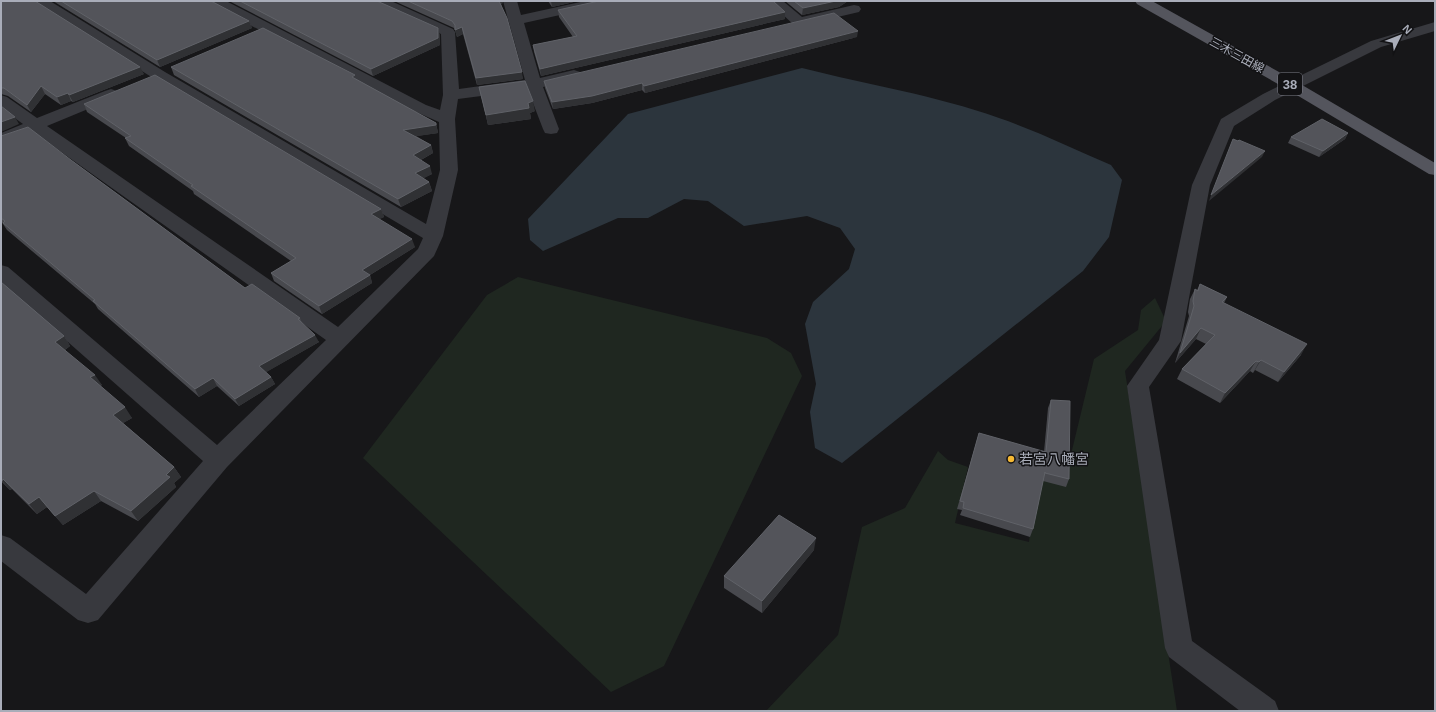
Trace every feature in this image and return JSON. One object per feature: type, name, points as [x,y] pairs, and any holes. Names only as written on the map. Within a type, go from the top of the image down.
[{"type":"main road","name":"三木三田線","points":[[1142,1],[1291,85],[1435,170]]},
{"type":"street","points":[[40,1],[159,75],[433,236]]},
{"type":"street","points":[[214,1],[420,108],[447,119]]},
{"type":"street","points":[[1,546],[88,611],[218,460],[427,252],[433,236],[450,170],[447,119],[451,96],[448,32],[379,1]]},
{"type":"street","points":[[510,1],[534,84],[551,129]]},
{"type":"street","points":[[516,20],[605,1]]},
{"type":"street","points":[[775,1],[799,22]]},
{"type":"street","points":[[784,26],[854,9]]},
{"type":"street","points":[[1264,711],[1179,648],[1138,386],[1170,341],[1201,185],[1227,124],[1269,97],[1291,85],[1376,44],[1435,26]]},
{"type":"street","points":[[253,34],[267,28]]},
{"type":"street","points":[[451,96],[534,84],[587,72]]},
{"type":"street","points":[[1,139],[122,90]]},
{"type":"street","points":[[1,100],[340,339]]},
{"type":"street","points":[[1,272],[218,460]]},
{"type":"shaded area","points":[[802,68],[950,103],[999,118],[1041,134],[1111,165],[1122,180],[1109,237],[1083,271],[842,463],[815,448],[810,412],[816,384],[805,324],[813,302],[849,269],[855,249],[840,228],[807,216],[744,226],[708,201],[684,199],[648,218],[618,218],[543,251],[530,240],[528,219],[628,114]]},
{"type":"shaded area","points":[[518,277],[767,338],[791,353],[802,376],[664,666],[611,692],[363,458],[487,295]]},
{"type":"shaded area","points":[[1155,298],[1166,321],[1125,371],[1177,711],[766,711],[838,635],[862,527],[905,508],[938,451],[948,460],[968,467],[955,523],[1029,542],[1036,478],[1066,475],[1094,359],[1138,330],[1141,310]]},
{"type":"building","points":[[1,1],[35,1],[140,67],[69,95],[68,93],[57,97],[41,86],[27,105],[4,88],[1,88]]},
{"type":"building","points":[[61,1],[211,1],[249,21],[157,60]]},
{"type":"building","points":[[240,1],[377,1],[438,28],[438,38],[371,69]]},
{"type":"building","points":[[408,1],[499,1],[507,18],[522,72],[476,78],[462,27],[455,30],[455,25],[452,21]]},
{"type":"building","points":[[599,1],[773,1],[785,12],[540,69],[533,45],[577,36],[558,10]]},
{"type":"building","points":[[794,1],[836,1],[803,8]]},
{"type":"building","points":[[834,13],[858,31],[644,86],[642,83],[592,96],[552,102],[544,81]]},
{"type":"building","points":[[263,28],[355,75],[352,77],[436,123],[436,125],[403,130],[431,145],[413,155],[430,166],[415,173],[429,182],[398,199],[171,67]]},
{"type":"building","points":[[155,75],[381,209],[371,214],[412,239],[362,270],[370,275],[319,306],[271,273],[296,258],[191,186],[193,185],[125,138],[131,136],[84,104]]},
{"type":"building","points":[[525,81],[533,101],[528,103],[529,108],[486,115],[479,87]]},
{"type":"building","points":[[1,106],[15,117],[1,122]]},
{"type":"building","points":[[1322,119],[1348,133],[1323,151],[1291,137]]},
{"type":"building","points":[[28,127],[245,288],[252,284],[300,318],[298,319],[315,335],[259,366],[271,377],[235,399],[213,378],[195,389],[93,301],[95,300],[3,223],[5,221],[1,218],[1,136]]},
{"type":"building","points":[[1233,139],[1265,151],[1211,195]]},
{"type":"building","points":[[1,282],[64,336],[55,342],[95,375],[90,377],[125,407],[113,415],[174,467],[166,475],[170,477],[131,511],[94,491],[55,516],[39,497],[29,504],[3,479],[2,481],[1,480]]},
{"type":"building","points":[[1200,284],[1227,297],[1222,302],[1307,344],[1284,372],[1261,360],[1259,362],[1256,361],[1225,393],[1182,369],[1215,335],[1201,328],[1180,353],[1194,306],[1193,301],[1195,289],[1198,291]]},
{"type":"building","points":[[1051,400],[1070,401],[1069,479],[1045,472],[1033,529],[963,508],[964,502],[960,501],[979,433],[1046,452]]},
{"type":"building","points":[[779,515],[816,538],[762,601],[724,576]]},
{"type":"place","name":"若宮八幡宮","points":[[1011,459]]}]
